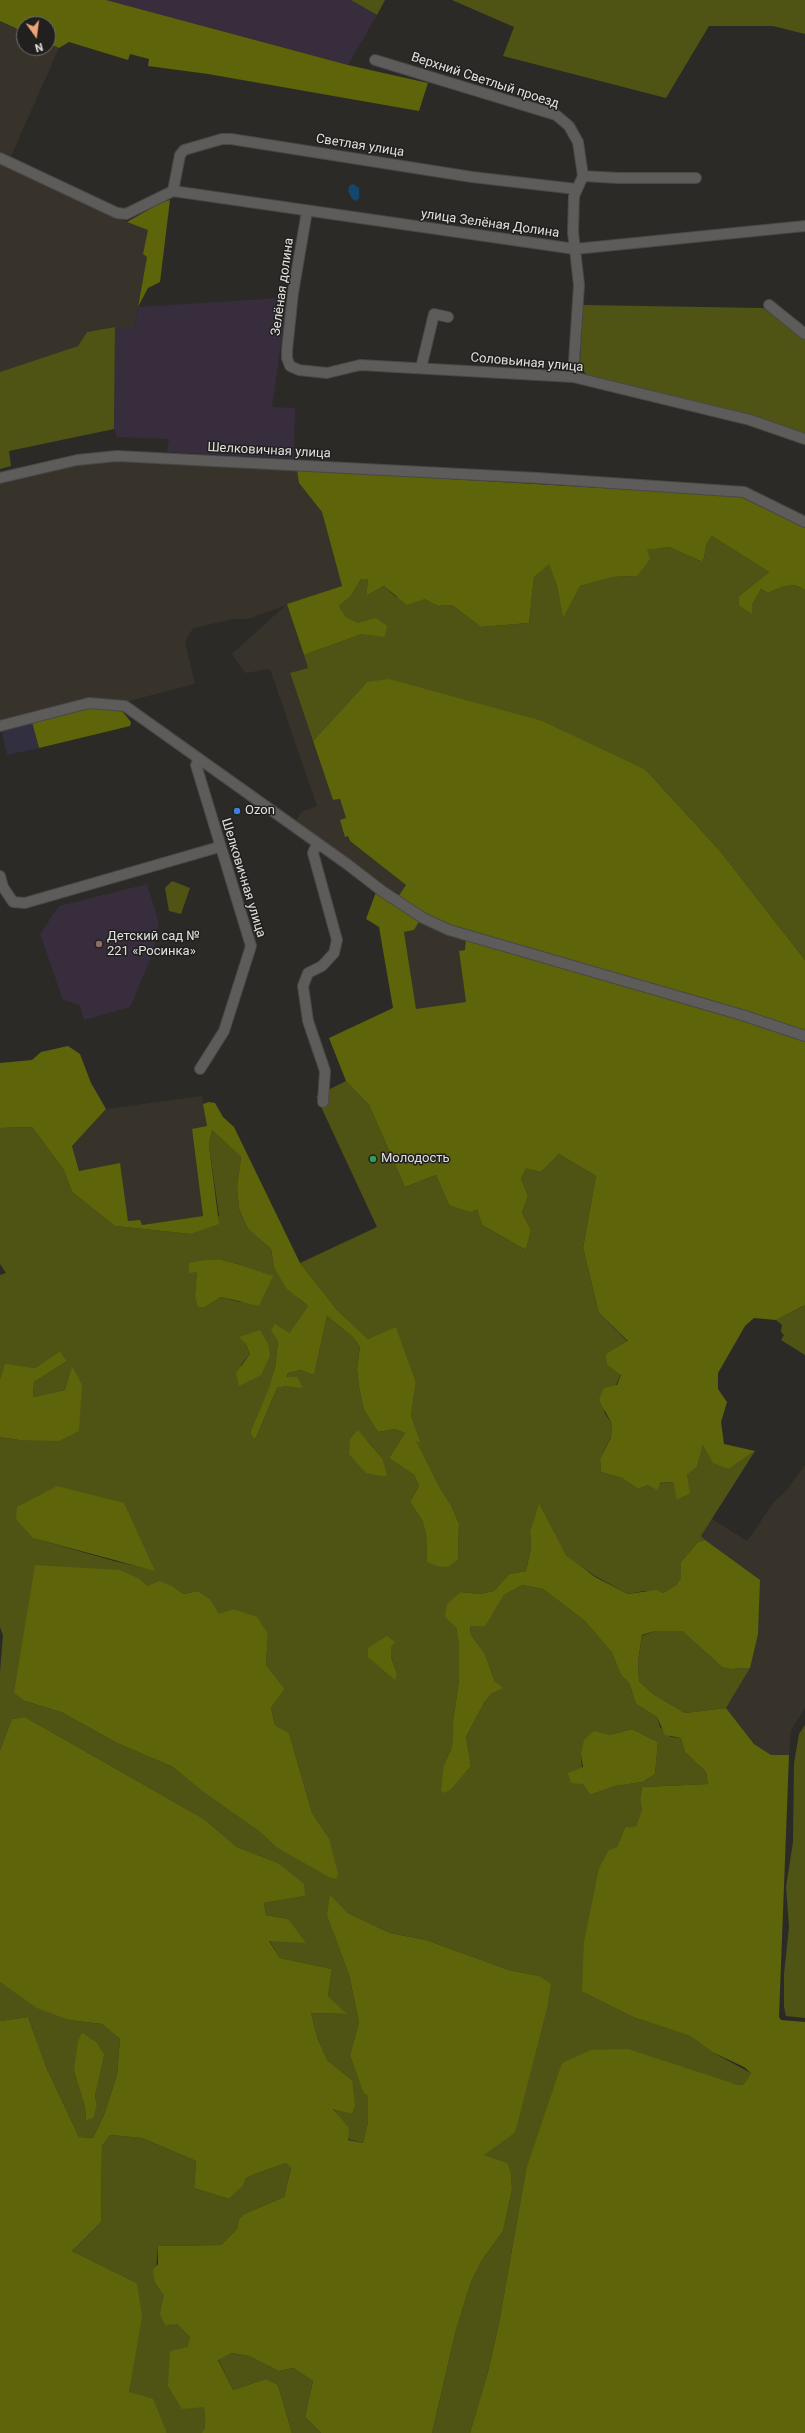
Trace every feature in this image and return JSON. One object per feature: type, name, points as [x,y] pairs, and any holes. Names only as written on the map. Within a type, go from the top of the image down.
[{"type":"street","name":"Верхний Светлый проезд","points":[[375,60],[556,115],[569,126],[578,142],[583,176]]},
{"type":"street","name":"Светлая улица","points":[[173,191],[180,155],[184,150],[231,139],[472,177],[576,189]]},
{"type":"street","points":[[0,158],[117,213],[126,214],[173,191]]},
{"type":"street","points":[[573,377],[579,285],[573,232],[576,189],[583,176],[618,178],[696,178]]},
{"type":"street","name":"улица Зелёная Долина","points":[[173,191],[575,248],[805,226]]},
{"type":"street","name":"Зелёная долина","points":[[290,366],[287,358],[287,350],[293,293],[307,211]]},
{"type":"street","points":[[769,305],[805,334]]},
{"type":"street","points":[[421,368],[434,314],[448,317]]},
{"type":"street","name":"Соловьиная улица","points":[[290,366],[299,370],[327,373],[360,365],[573,377],[750,420],[805,439]]},
{"type":"street","name":"Шелковичная улица","points":[[0,478],[76,460],[117,456],[538,478],[744,492],[805,522]]},
{"type":"street","points":[[0,726],[89,703],[107,703],[125,706],[423,918],[449,930],[742,1015],[805,1036]]},
{"type":"street","name":"Шелковичная улица","points":[[199,759],[196,765],[219,847],[251,946],[224,1031],[200,1069]]},
{"type":"street","points":[[317,844],[313,853],[337,940],[334,953],[322,966],[308,973],[303,986],[308,1021],[324,1071],[323,1102]]},
{"type":"street","points":[[0,876],[4,887],[13,902],[25,903],[219,847]]},
{"type":"shaded area","points":[[0,0],[106,0],[348,65],[428,83],[419,111],[208,74],[148,66],[149,59],[130,54],[128,60],[69,42],[59,48],[56,47],[56,16],[16,16],[16,28],[0,21]]},
{"type":"shaded area","points":[[106,0],[351,0],[377,15],[348,65]]},
{"type":"shaded area","points":[[0,21],[16,28],[16,56],[55,56],[11,156],[0,151]]},
{"type":"shaded area","points":[[56,47],[59,48],[56,55]]},
{"type":"shaded area","points":[[0,163],[127,222],[149,230],[143,254],[147,257],[134,327],[115,327],[87,332],[78,346],[0,372]]},
{"type":"shaded area","points":[[170,200],[160,282],[148,288],[138,307],[147,257],[143,254],[148,230],[127,222],[162,202]]},
{"type":"shaded area","points":[[281,298],[287,301],[272,407],[295,408],[294,459],[167,452],[169,439],[117,437],[114,429],[115,327],[134,327],[138,307]]},
{"type":"shaded area","points":[[117,461],[297,470],[299,483],[322,512],[342,586],[287,604],[308,668],[290,674],[333,800],[340,799],[346,818],[346,837],[348,836],[350,841],[406,885],[397,898],[295,823],[301,812],[317,806],[270,669],[245,673],[232,654],[286,605],[248,619],[234,619],[193,628],[185,642],[195,684],[125,702],[87,700],[0,720],[0,484],[78,465]]},
{"type":"shaded area","points":[[297,470],[739,496],[805,528],[805,590],[795,585],[782,587],[768,593],[761,589],[752,605],[752,614],[739,605],[739,596],[769,572],[712,536],[707,543],[703,562],[669,547],[647,550],[650,559],[637,576],[613,577],[580,586],[563,618],[557,586],[549,564],[534,577],[529,623],[481,627],[452,605],[438,606],[424,599],[407,605],[384,586],[366,596],[368,579],[361,579],[351,596],[339,606],[346,617],[358,623],[376,618],[387,626],[385,637],[362,634],[304,655],[287,604],[342,586],[322,512],[299,483]]},
{"type":"shaded area","points":[[389,679],[542,721],[646,770],[720,851],[805,960],[805,1305],[776,1320],[754,1318],[745,1326],[718,1373],[718,1389],[727,1402],[721,1422],[724,1444],[755,1451],[729,1469],[713,1463],[703,1445],[697,1467],[687,1475],[690,1494],[677,1499],[673,1482],[660,1483],[657,1490],[648,1485],[638,1489],[622,1478],[601,1472],[600,1459],[611,1437],[612,1424],[599,1400],[604,1388],[617,1385],[621,1375],[607,1365],[606,1354],[628,1341],[599,1313],[583,1248],[596,1176],[559,1154],[541,1172],[526,1168],[521,1178],[528,1196],[522,1213],[531,1230],[526,1250],[482,1225],[477,1209],[471,1212],[449,1205],[436,1175],[405,1187],[369,1105],[346,1081],[329,1038],[393,1008],[379,927],[366,919],[376,892],[394,903],[406,885],[350,841],[348,836],[345,837],[340,820],[346,818],[340,799],[333,800],[313,741],[367,682]],"holes":[[[420,920],[466,938],[465,950],[459,951],[466,1002],[416,1009],[404,932],[414,930]]]},
{"type":"shaded area","points":[[92,707],[122,711],[131,722],[130,726],[39,748],[32,722]]},
{"type":"shaded area","points":[[32,722],[39,748],[7,755],[1,729]]},
{"type":"shaded area","name":"Детский сад № 221 «Росинка»","points":[[147,884],[159,923],[153,953],[130,1007],[84,1020],[80,1005],[63,1000],[40,934],[59,906]]},
{"type":"shaded area","points":[[420,920],[466,938],[466,950],[459,952],[466,1002],[416,1010],[404,932],[414,930]]},
{"type":"shaded area","points":[[68,1046],[80,1054],[91,1083],[106,1109],[72,1146],[79,1171],[120,1163],[128,1221],[140,1220],[142,1225],[203,1216],[192,1129],[207,1126],[203,1104],[209,1102],[215,1103],[223,1117],[234,1127],[300,1263],[337,1310],[368,1339],[396,1327],[416,1382],[411,1415],[421,1444],[416,1441],[439,1486],[452,1507],[459,1524],[458,1559],[448,1567],[437,1566],[427,1562],[426,1533],[422,1520],[410,1502],[419,1486],[414,1475],[389,1458],[405,1433],[395,1429],[378,1432],[364,1410],[359,1387],[357,1368],[360,1347],[353,1337],[327,1316],[314,1375],[300,1370],[288,1373],[287,1377],[297,1377],[303,1388],[286,1386],[277,1388],[255,1440],[250,1433],[269,1388],[275,1368],[278,1341],[271,1330],[275,1324],[289,1333],[308,1306],[286,1288],[274,1267],[271,1249],[248,1229],[239,1209],[237,1187],[241,1157],[212,1130],[209,1145],[219,1224],[190,1234],[115,1226],[72,1192],[64,1170],[32,1127],[0,1128],[0,1063],[32,1060],[41,1052]]},
{"type":"shaded area","points":[[202,1096],[207,1126],[192,1130],[203,1216],[142,1225],[128,1221],[120,1164],[79,1171],[72,1146],[106,1109]]},
{"type":"shaded area","points":[[205,1260],[222,1260],[273,1276],[259,1306],[221,1297],[205,1307],[198,1307],[195,1295],[197,1272],[189,1273],[189,1263]]},
{"type":"shaded area","points":[[260,1330],[268,1344],[270,1356],[261,1375],[239,1386],[236,1373],[250,1354],[246,1344],[239,1337]]},
{"type":"shaded area","points":[[60,1351],[67,1361],[34,1382],[33,1397],[65,1390],[72,1366],[82,1384],[79,1431],[59,1441],[19,1440],[0,1437],[0,1379],[5,1364],[35,1368]]},
{"type":"shaded area","points":[[358,1430],[383,1459],[387,1477],[366,1473],[349,1454],[350,1439]]},
{"type":"shaded area","points":[[805,1465],[805,1708],[791,1730],[789,1755],[771,1756],[754,1744],[726,1708],[750,1668],[700,1536],[712,1519],[747,1541],[774,1502],[786,1491]]},
{"type":"shaded area","points":[[57,1486],[124,1503],[155,1571],[33,1538],[16,1519],[17,1507]]},
{"type":"shaded area","points":[[539,1504],[566,1555],[595,1577],[628,1594],[656,1590],[663,1593],[676,1585],[681,1578],[681,1562],[698,1542],[705,1540],[760,1580],[758,1634],[750,1668],[730,1669],[722,1667],[682,1631],[655,1631],[642,1635],[638,1662],[639,1681],[653,1694],[685,1713],[726,1708],[754,1744],[771,1755],[789,1755],[779,2017],[781,2020],[805,2022],[805,2433],[470,2433],[489,2368],[499,2323],[526,2170],[562,2063],[591,2050],[628,2049],[738,2085],[744,2084],[751,2073],[744,2067],[712,2052],[690,2036],[636,2018],[582,1991],[584,1942],[599,1868],[609,1850],[617,1847],[625,1827],[636,1826],[642,1809],[640,1800],[642,1787],[708,1784],[706,1772],[685,1752],[681,1738],[665,1735],[657,1717],[636,1704],[629,1683],[621,1675],[612,1653],[585,1621],[543,1589],[522,1585],[504,1595],[485,1626],[470,1626],[471,1635],[485,1654],[495,1682],[503,1688],[492,1693],[484,1703],[466,1737],[471,1766],[451,1789],[444,1793],[441,1791],[444,1765],[452,1747],[453,1722],[459,1680],[459,1645],[456,1627],[445,1617],[447,1604],[461,1592],[480,1594],[494,1591],[509,1574],[526,1571],[531,1548],[530,1532]]},
{"type":"shaded area","points":[[35,1565],[120,1570],[140,1579],[148,1586],[159,1581],[174,1587],[183,1594],[198,1591],[210,1599],[219,1614],[233,1609],[257,1617],[268,1634],[266,1665],[285,1689],[271,1708],[275,1725],[289,1733],[312,1813],[329,1838],[338,1874],[336,1879],[329,1877],[276,1847],[260,1832],[203,1792],[173,1767],[117,1743],[61,1712],[25,1701],[14,1693]]},
{"type":"shaded area","points":[[387,1636],[395,1642],[391,1647],[391,1657],[397,1674],[395,1680],[368,1657],[368,1648]]},
{"type":"shaded area","points":[[25,1717],[204,1819],[237,1847],[278,1863],[304,1884],[305,1896],[264,1903],[266,1915],[288,1919],[306,1943],[269,1941],[280,1958],[332,1969],[328,1996],[347,2014],[311,2013],[318,2040],[328,2061],[352,2080],[355,2105],[352,2114],[333,2109],[349,2128],[348,2140],[363,2143],[368,2122],[368,2096],[363,2092],[350,2055],[359,2022],[349,1975],[327,1915],[330,1895],[348,1913],[390,1933],[426,1940],[509,1970],[539,1976],[551,1984],[547,2008],[515,2133],[484,2155],[508,2163],[511,2173],[512,2190],[503,2231],[482,2260],[471,2282],[456,2330],[432,2433],[321,2433],[305,2417],[313,2381],[293,2368],[279,2371],[249,2356],[231,2353],[218,2360],[233,2390],[266,2379],[278,2385],[292,2433],[201,2433],[205,2428],[204,2407],[182,2409],[168,2386],[170,2351],[187,2347],[190,2337],[177,2324],[165,2325],[160,2314],[164,2296],[155,2283],[153,2270],[158,2264],[158,2246],[221,2245],[237,2229],[239,2219],[244,2214],[284,2197],[291,2168],[286,2163],[246,2178],[243,2186],[229,2199],[194,2188],[196,2161],[142,2138],[110,2135],[102,2146],[101,2222],[72,2251],[137,2283],[142,2317],[129,2392],[153,2399],[167,2433],[0,2433],[0,2021],[28,2017],[47,2069],[79,2137],[93,2138],[104,2115],[117,2075],[120,2039],[102,2024],[69,2020],[37,2008],[0,1982],[0,1750],[12,1719]]},
{"type":"shaded area","points":[[632,1729],[658,1742],[655,1774],[643,1782],[615,1786],[590,1795],[583,1784],[571,1783],[568,1773],[583,1767],[581,1755],[584,1740],[594,1731],[609,1735]]},
{"type":"shaded area","points":[[82,2033],[96,2042],[104,2054],[95,2096],[97,2104],[93,2118],[86,2120],[85,2107],[74,2071],[78,2041]]},
{"type":"green space","points":[[351,0],[385,0],[377,15]]},
{"type":"green space","points":[[452,0],[805,0],[805,34],[773,26],[709,26],[666,98],[503,56],[514,27]]},
{"type":"green space","points":[[583,305],[763,308],[805,339],[805,434],[750,415],[586,375],[580,363]]},
{"type":"green space","points":[[115,327],[114,429],[9,451],[11,466],[0,469],[0,372],[78,346],[87,332]]},
{"type":"green space","points":[[712,536],[769,572],[739,596],[752,613],[752,605],[761,589],[768,593],[782,587],[795,585],[805,590],[805,960],[720,851],[646,770],[367,682],[313,741],[290,673],[308,668],[304,655],[362,634],[358,624],[346,617],[339,606],[351,596],[361,579],[368,579],[366,596],[384,586],[396,597],[424,599],[438,606],[452,605],[481,627],[529,623],[534,577],[549,563],[557,586],[563,617],[580,586],[613,577],[637,576],[646,550],[669,547],[703,562],[707,543]]},
{"type":"green space","points":[[172,881],[190,888],[181,914],[169,911],[165,888]]},
{"type":"green space","points":[[346,1081],[369,1105],[405,1187],[436,1175],[449,1205],[477,1209],[482,1225],[526,1250],[531,1230],[522,1213],[528,1196],[521,1178],[526,1167],[541,1172],[559,1154],[596,1176],[583,1248],[599,1313],[628,1342],[607,1365],[621,1374],[604,1412],[612,1424],[611,1436],[600,1459],[601,1472],[622,1478],[638,1489],[648,1485],[673,1482],[678,1499],[687,1475],[697,1467],[703,1445],[729,1469],[755,1451],[701,1536],[705,1540],[698,1542],[681,1562],[681,1578],[676,1585],[663,1593],[644,1591],[628,1594],[595,1576],[566,1555],[556,1538],[530,1532],[531,1548],[526,1571],[509,1574],[494,1591],[480,1594],[461,1592],[456,1627],[459,1645],[459,1680],[453,1722],[452,1747],[444,1765],[463,1775],[471,1766],[466,1737],[484,1703],[492,1693],[495,1682],[485,1654],[471,1635],[470,1625],[495,1609],[504,1595],[522,1585],[543,1589],[585,1621],[612,1653],[621,1675],[629,1683],[636,1704],[657,1717],[660,1727],[671,1737],[681,1738],[685,1752],[706,1772],[708,1784],[642,1787],[640,1800],[642,1809],[636,1826],[625,1827],[617,1847],[636,2018],[690,2036],[712,2052],[751,2073],[744,2084],[738,2085],[709,2077],[526,2170],[499,2323],[489,2368],[470,2433],[432,2433],[456,2330],[471,2282],[482,2260],[503,2231],[512,2190],[511,2173],[508,2163],[483,2155],[515,2133],[539,1976],[509,1970],[426,1940],[390,1933],[348,1913],[330,1896],[333,1931],[349,1975],[359,2022],[350,2055],[363,2091],[368,2096],[368,2122],[363,2143],[348,2139],[339,2117],[333,2108],[352,2114],[352,2080],[328,2061],[318,2040],[311,2013],[346,2014],[328,1996],[332,1969],[280,1958],[269,1940],[288,1919],[266,1915],[264,1903],[305,1896],[278,1863],[237,1847],[204,1819],[25,1717],[12,1719],[0,1750],[0,1672],[3,1635],[0,1627],[0,1437],[19,1440],[82,1384],[72,1367],[65,1390],[33,1397],[34,1382],[67,1361],[60,1351],[35,1368],[5,1365],[0,1379],[0,1275],[6,1273],[0,1264],[0,1128],[32,1127],[64,1170],[72,1192],[115,1226],[190,1234],[219,1216],[209,1145],[212,1130],[241,1157],[237,1187],[239,1209],[248,1229],[271,1249],[274,1267],[299,1299],[308,1306],[289,1333],[278,1341],[275,1368],[270,1388],[250,1433],[255,1440],[277,1388],[286,1386],[288,1373],[300,1370],[314,1375],[327,1316],[353,1337],[360,1347],[357,1368],[359,1387],[364,1410],[378,1432],[395,1429],[405,1433],[389,1458],[414,1475],[419,1486],[410,1502],[422,1520],[426,1533],[427,1562],[458,1559],[459,1524],[452,1507],[439,1486],[415,1440],[421,1444],[411,1415],[416,1382],[396,1328],[368,1339],[337,1310],[300,1263],[377,1227],[316,1096]],"holes":[[[205,1260],[222,1260],[272,1276],[260,1302],[239,1302],[221,1297],[205,1307],[195,1295],[197,1272]],[[240,1337],[270,1356],[240,1366],[250,1354],[246,1344]],[[367,1440],[383,1459],[386,1477],[375,1474]],[[33,1538],[155,1570],[114,1561]],[[140,1579],[148,1586],[174,1587],[183,1594],[198,1591],[210,1599],[219,1615],[233,1609],[268,1634],[266,1665],[285,1689],[271,1708],[275,1725],[289,1733],[312,1813],[329,1838],[276,1847],[260,1832],[203,1792],[173,1767],[117,1743],[61,1712],[25,1701]],[[395,1642],[391,1646],[391,1657],[397,1674],[368,1648]],[[632,1729],[658,1742],[655,1774],[643,1782],[615,1786],[590,1795],[583,1784],[581,1755],[609,1735]]]},
{"type":"green space","points":[[805,1305],[805,1355],[781,1340],[784,1335],[781,1332],[782,1325],[776,1320]]},
{"type":"green space","points":[[655,1631],[682,1631],[722,1667],[730,1669],[750,1668],[726,1708],[685,1713],[653,1694],[639,1681],[638,1662],[642,1636]]},
{"type":"green space","points":[[805,1725],[805,2018],[786,2016],[784,2007],[784,1974],[789,1927],[786,1887],[793,1842],[794,1763],[799,1734]]},
{"type":"green space","points":[[0,1982],[69,2020],[102,2024],[120,2039],[117,2075],[104,2115],[93,2138],[79,2137],[47,2069],[28,2017],[0,2021]],"holes":[[[74,2071],[97,2085],[95,2096],[97,2104],[86,2120],[85,2107]]]},
{"type":"green space","points":[[110,2135],[142,2138],[196,2161],[194,2188],[229,2199],[243,2186],[246,2178],[286,2163],[291,2167],[284,2197],[244,2214],[239,2219],[237,2229],[221,2245],[158,2246],[155,2283],[164,2296],[177,2324],[190,2337],[187,2347],[204,2407],[205,2428],[201,2433],[167,2433],[129,2393],[137,2283],[72,2251],[101,2222],[102,2146]]},
{"type":"green space","points":[[230,2353],[249,2356],[279,2371],[293,2368],[313,2381],[305,2417],[321,2433],[292,2433],[278,2385],[266,2379],[233,2390],[218,2359]]},
{"type":"water","points":[[353,184],[359,188],[359,198],[356,201],[352,199],[348,191],[349,186]]},
{"type":"place","name":"Ozon","points":[[237,811]]},
{"type":"place","name":"Детский сад № 221 «Росинка»","points":[[99,944]]},
{"type":"place","name":"Молодость","points":[[373,1159]]}]
